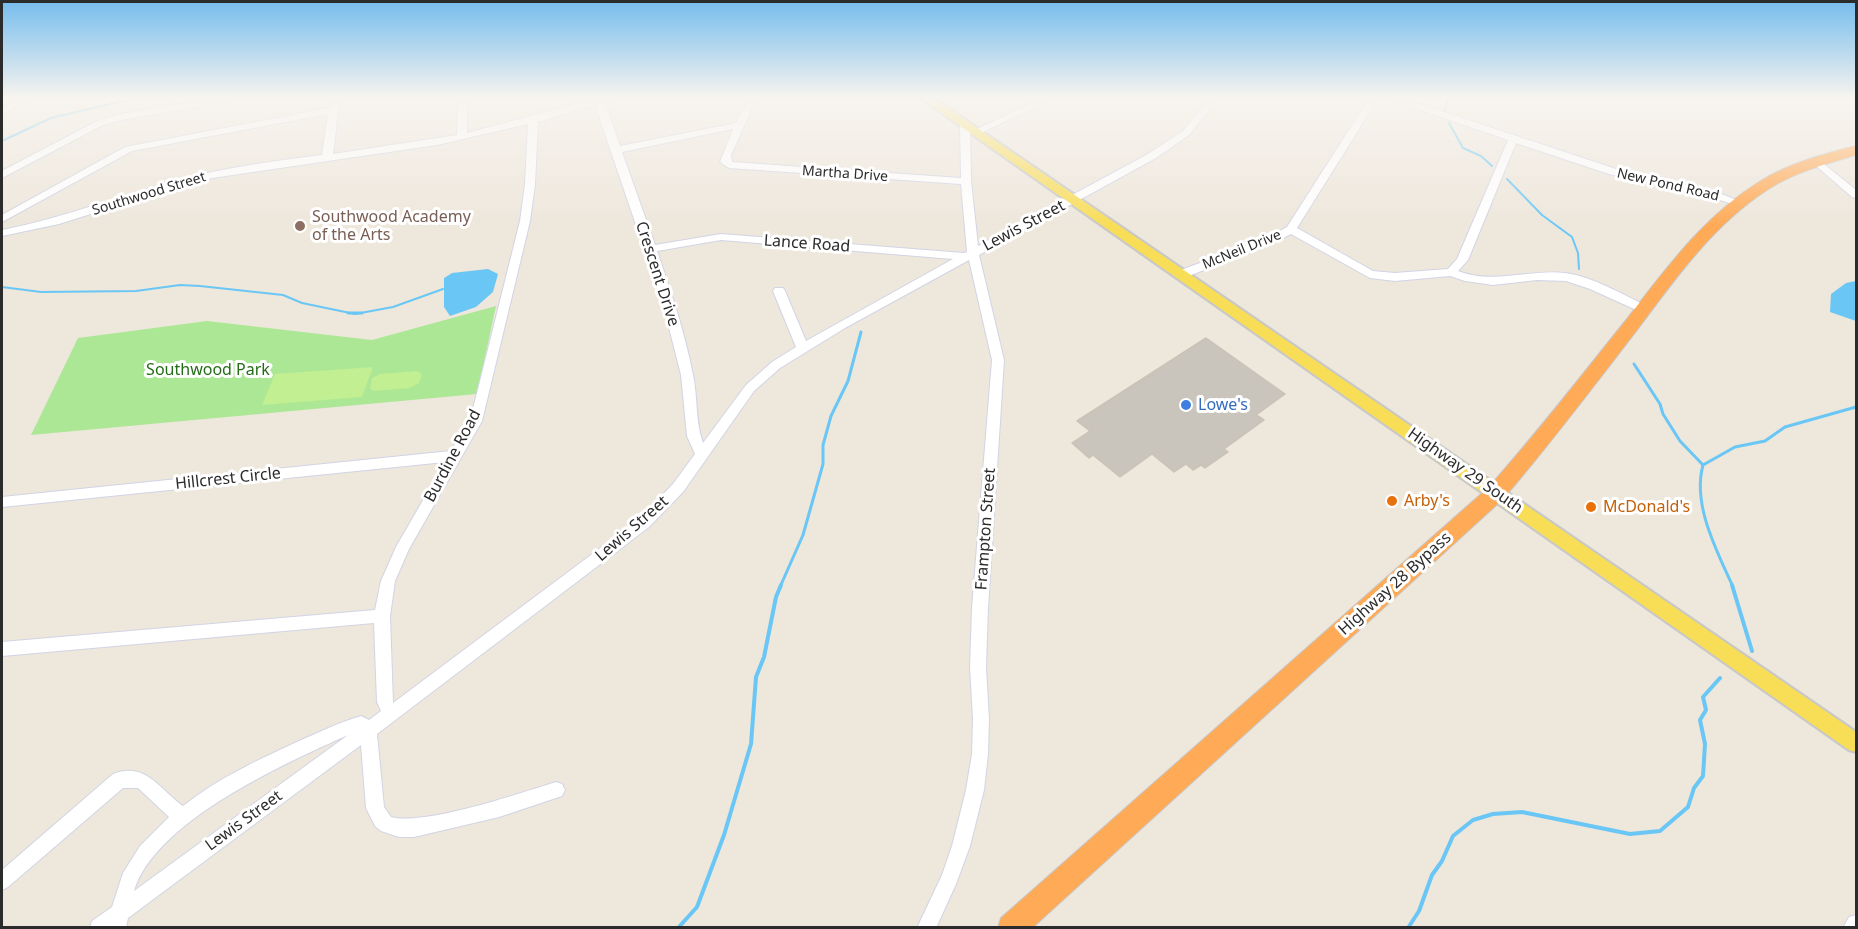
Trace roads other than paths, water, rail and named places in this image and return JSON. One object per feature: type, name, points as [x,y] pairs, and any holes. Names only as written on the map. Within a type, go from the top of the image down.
[{"type":"highway","name":"Highway 28 Bypass","points":[[1011,927],[1496,494],[1704,234],[1739,203],[1763,186],[1786,174],[1857,150]]},
{"type":"main road","name":"Highway 29 South","points":[[988,140],[1857,743]]},
{"type":"street","points":[[2,175],[67,140]]},
{"type":"street","points":[[2,219],[129,149],[174,140]]},
{"type":"street","points":[[327,158],[330,140]]},
{"type":"street","name":"Southwood Street","points":[[2,233],[57,222],[186,180],[256,167],[440,140]]},
{"type":"street","name":"Burdine Road","points":[[390,713],[385,702],[382,616],[388,581],[396,559],[475,421],[525,221],[532,140]]},
{"type":"street","name":"Crescent Drive","points":[[613,140],[686,370],[691,394],[693,434],[695,444],[702,454]]},
{"type":"street","points":[[616,150],[663,140]]},
{"type":"street","name":"Martha Drive","points":[[732,140],[726,155],[726,164],[734,167],[966,181]]},
{"type":"street","name":"Frampton Street","points":[[926,927],[950,878],[961,846],[975,790],[980,754],[981,719],[978,667],[980,608],[998,360],[970,255],[966,181],[969,140]]},
{"type":"street","name":"Lewis Street","points":[[99,927],[119,919],[644,523],[678,488],[750,388],[776,365],[802,347],[1073,200],[1177,140]]},
{"type":"street","name":"McNeil Drive","points":[[1182,274],[1267,242],[1291,229],[1347,140]]},
{"type":"street","points":[[1451,272],[1462,260],[1512,140]]},
{"type":"street","name":"New Pond Road","points":[[1517,140],[1613,172],[1710,193],[1739,203]]},
{"type":"street","points":[[1819,163],[1857,195]]},
{"type":"street","points":[[1291,229],[1370,274],[1395,277],[1451,272],[1487,281],[1538,275],[1568,277],[1644,309]]},
{"type":"street","name":"Lance Road","points":[[649,249],[721,237],[970,255]]},
{"type":"street","points":[[779,291],[802,347]]},
{"type":"street","name":"Hillcrest Circle","points":[[2,502],[455,456]]},
{"type":"street","points":[[2,649],[382,616]]},
{"type":"street","points":[[119,919],[130,877],[155,844],[184,816],[215,794],[301,748],[349,727],[361,724],[368,730],[375,808],[381,820],[387,825],[414,828],[499,808],[556,789]]},
{"type":"street","points":[[2,881],[119,780],[129,778],[150,784],[168,806],[184,816]]},
{"type":"street","points":[[1852,927],[1857,924]]},
{"type":"water","points":[[488,269],[498,274],[493,292],[476,307],[450,316],[444,307],[444,278],[452,273]]},
{"type":"water","points":[[1856,281],[1856,321],[1830,312],[1831,294],[1846,283]]},
{"type":"waterway","points":[[1459,140],[1463,148],[1481,156],[1492,166]]},
{"type":"waterway","points":[[1507,179],[1542,215],[1572,237],[1578,253],[1579,269]]},
{"type":"waterway","points":[[2,287],[41,292],[136,291],[180,285],[200,286],[283,295],[302,303],[350,313]]},
{"type":"waterway","points":[[360,313],[393,307],[443,289]]},
{"type":"waterway","points":[[350,313],[360,313]]},
{"type":"waterway","points":[[350,313],[360,313]]},
{"type":"waterway","points":[[780,587],[803,535],[823,464],[823,445],[831,416],[848,381],[861,332]]},
{"type":"waterway","points":[[1634,364],[1660,404],[1663,414],[1680,441],[1703,465]]},
{"type":"waterway","points":[[1703,465],[1735,447],[1765,441],[1785,427],[1856,407]]},
{"type":"waterway","points":[[1703,465],[1700,480],[1703,512],[1733,587]]},
{"type":"waterway","points":[[678,928],[697,907],[724,835],[751,744],[756,677],[764,657],[776,597],[781,585]]},
{"type":"waterway","points":[[1732,585],[1752,651]]},
{"type":"waterway","points":[[1408,928],[1419,911],[1432,875],[1442,861],[1453,836],[1473,820],[1493,814],[1522,812],[1630,834],[1660,831],[1688,807],[1694,788],[1703,776],[1705,744],[1700,720],[1706,710],[1703,697],[1720,678]]},
{"type":"place","name":"Southwood Academy of the Arts","points":[[300,226]]},
{"type":"place","name":"Lowe's","points":[[1186,405]]},
{"type":"place","name":"Arby's","points":[[1392,501]]},
{"type":"place","name":"McDonald's","points":[[1591,507]]},
{"type":"park label","name":"Southwood Park","points":[[208,370]]}]
